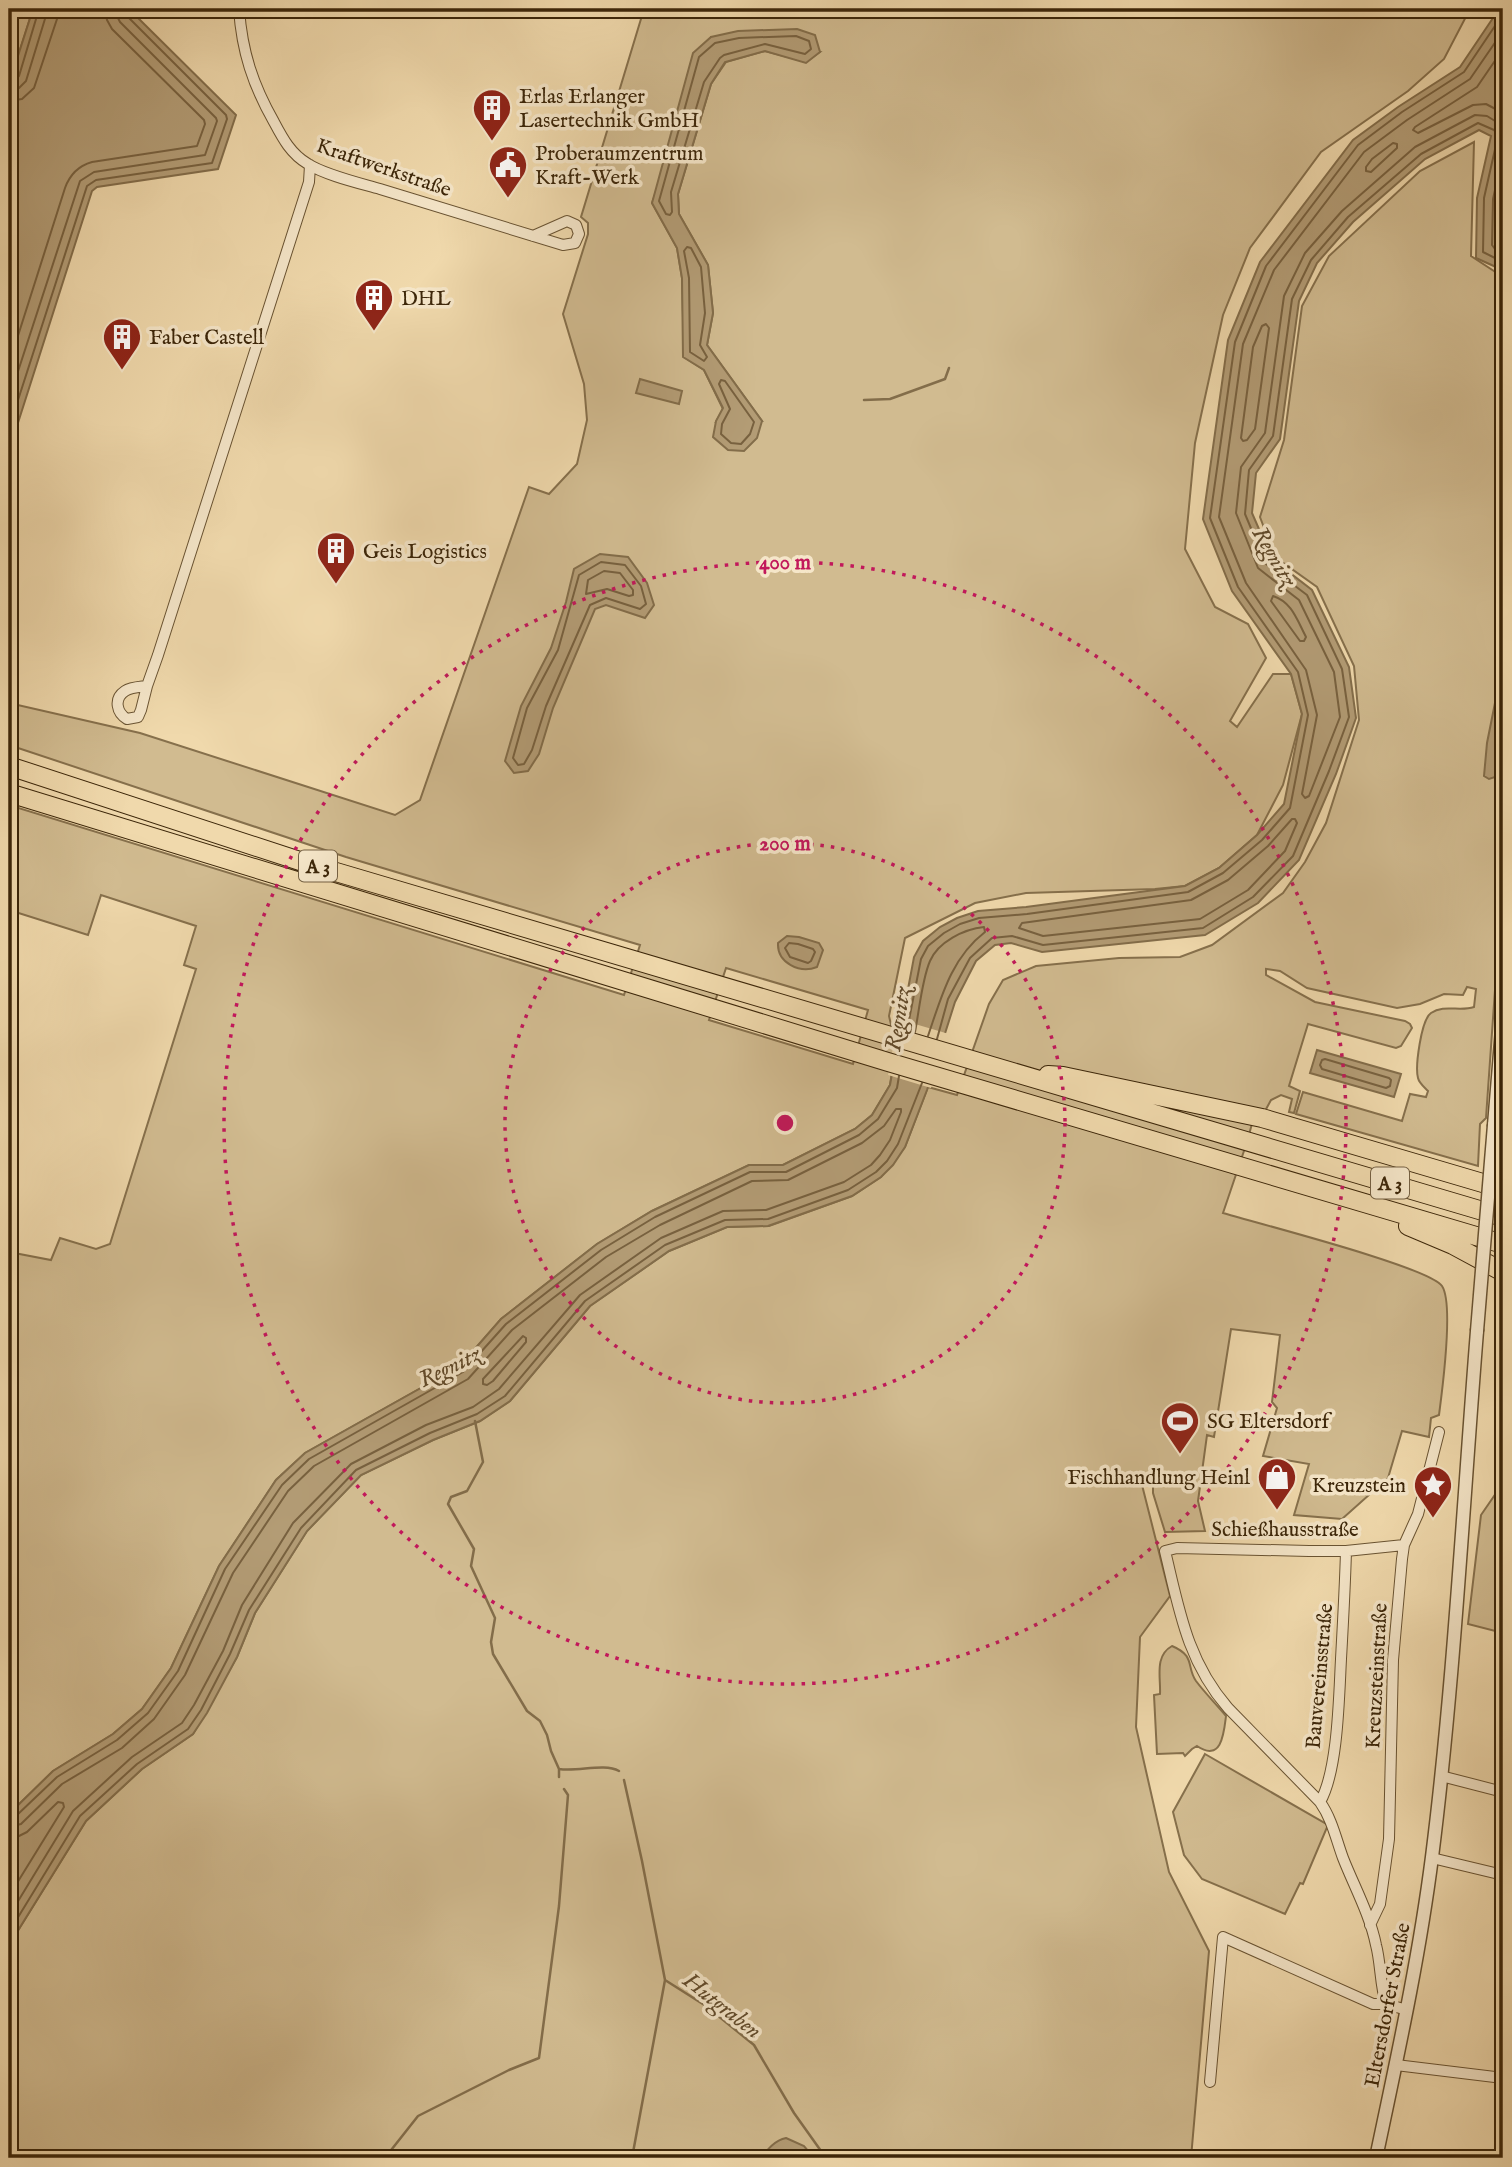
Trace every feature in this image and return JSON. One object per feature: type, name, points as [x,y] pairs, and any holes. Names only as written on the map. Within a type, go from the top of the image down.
[{"type":"highway","name":"A 3","points":[[9,766],[309,864],[995,1068],[1170,1109],[1283,1124],[1503,1189]]},
{"type":"highway","name":"A 3","points":[[9,793],[843,1048],[1503,1244]]},
{"type":"highway","points":[[995,1068],[1063,1076],[1170,1109]]},
{"type":"highway","name":"A 3","points":[[1170,1109],[1277,1146],[1503,1217]]},
{"type":"highway","points":[[1277,1146],[1407,1175],[1503,1205]]},
{"type":"highway","points":[[1276,1176],[1330,1199],[1427,1234],[1503,1272]]},
{"type":"street","name":"Kraftwerkstraße","points":[[239,9],[242,36],[254,85],[295,155],[310,166],[358,183],[533,236]]},
{"type":"street","points":[[147,686],[302,207],[310,166]]},
{"type":"street","name":"Eltersdorfer Straße","points":[[1376,2158],[1408,2010],[1432,1858],[1455,1611],[1503,1017]]},
{"type":"street","name":"Kreuzsteinstraße","points":[[1370,1925],[1380,1904],[1389,1839],[1393,1660],[1404,1545],[1419,1514],[1439,1432]]},
{"type":"street","name":"Schießhausstraße","points":[[1320,1802],[1216,1695],[1201,1671],[1189,1643],[1165,1550],[1346,1550],[1404,1545]]},
{"type":"street","name":"Bauvereinsstraße","points":[[1320,1802],[1327,1791],[1335,1735],[1345,1603],[1346,1550]]},
{"type":"street","points":[[1441,1776],[1503,1792]]},
{"type":"street","points":[[1320,1802],[1327,1813],[1370,1925],[1386,2004]]},
{"type":"street","points":[[1432,1858],[1503,1875]]},
{"type":"street","points":[[1210,2082],[1223,1937],[1373,2004],[1386,2004],[1408,2010]]},
{"type":"street","points":[[1396,2065],[1503,2078]]},
{"type":"shaded area","points":[[9,9],[33,9],[9,84]]},
{"type":"shaded area","points":[[644,9],[1470,9],[1444,59],[1408,91],[1321,152],[1250,248],[1223,315],[1195,443],[1185,549],[1215,607],[1248,624],[1266,658],[1230,721],[1237,727],[1273,674],[1291,674],[1302,714],[1283,785],[1257,835],[1219,868],[1185,886],[1026,893],[975,903],[905,938],[889,1016],[896,1046],[890,1085],[872,1115],[855,1129],[783,1165],[749,1165],[652,1211],[597,1244],[501,1319],[460,1366],[305,1453],[276,1480],[219,1566],[171,1668],[142,1709],[113,1734],[53,1771],[9,1814],[9,1252],[51,1260],[60,1238],[96,1249],[110,1244],[196,969],[184,965],[196,926],[101,895],[88,935],[9,910],[9,805],[624,995],[640,945],[346,857],[9,745],[9,703],[140,733],[395,815],[420,800],[529,487],[549,494],[577,464],[587,420],[584,384],[563,314],[588,234],[588,223],[581,217]],"holes":[[[711,37],[820,52],[806,62],[765,51],[726,62],[711,84],[678,194],[679,214],[708,265],[713,313],[707,345],[762,421],[716,422],[723,409],[704,370],[684,357],[682,278],[677,248],[652,203]],[[726,968],[868,1010],[853,1064],[709,1020]]]},
{"type":"shaded area","points":[[1474,142],[1471,256],[1503,277],[1503,876],[1486,1118],[1480,1124],[1478,1166],[1296,1114],[1303,1092],[1402,1121],[1410,1094],[1426,1097],[1428,1091],[1419,1082],[1417,1072],[1418,1054],[1427,1017],[1436,1010],[1474,1007],[1476,989],[1467,987],[1463,995],[1444,994],[1420,1004],[1397,1008],[1307,988],[1280,971],[1266,969],[1266,975],[1315,1002],[1405,1021],[1412,1028],[1401,1046],[1396,1048],[1308,1024],[1289,1086],[1300,1091],[1294,1113],[1289,1112],[1292,1099],[1281,1095],[1271,1100],[1265,1111],[1256,1109],[1223,1213],[1376,1257],[1430,1278],[1442,1286],[1445,1296],[1446,1349],[1439,1415],[1431,1418],[1429,1437],[1402,1431],[1388,1478],[1342,1519],[1294,1515],[1309,1464],[1263,1456],[1277,1408],[1272,1402],[1280,1335],[1231,1329],[1214,1437],[1207,1435],[1198,1501],[1205,1531],[1165,1532],[1153,1493],[1153,1475],[1141,1481],[1170,1596],[1140,1637],[1136,1727],[1169,1872],[1209,1951],[1191,2158],[9,2158],[9,1945],[86,1821],[142,1769],[193,1734],[237,1657],[255,1613],[307,1531],[361,1475],[433,1440],[480,1421],[510,1401],[590,1306],[669,1251],[727,1227],[769,1226],[852,1196],[881,1177],[905,1147],[928,1087],[957,1095],[989,1004],[1003,980],[1036,966],[1119,958],[1180,957],[1212,945],[1283,893],[1305,862],[1326,823],[1359,720],[1354,666],[1317,587],[1275,557],[1260,517],[1284,440],[1302,306],[1329,256],[1420,171]]},
{"type":"shaded area","points":[[1503,1483],[1503,1633],[1468,1624],[1481,1515]]},
{"type":"shaded area","points":[[1172,1646],[1188,1658],[1196,1681],[1226,1716],[1220,1743],[1212,1751],[1197,1746],[1185,1756],[1183,1753],[1157,1754],[1154,1695],[1160,1694],[1163,1655]]},
{"type":"shaded area","points":[[1205,1754],[1328,1825],[1303,1884],[1300,1883],[1285,1914],[1202,1879],[1184,1855],[1173,1812]]},
{"type":"water","points":[[33,9],[129,9],[236,115],[218,169],[97,187],[92,191],[9,451],[9,84]]},
{"type":"water","points":[[1497,9],[1503,9],[1503,262],[1496,267],[1476,258],[1477,198],[1491,136],[1479,130],[1425,159],[1353,222],[1317,263],[1299,301],[1280,439],[1256,473],[1252,513],[1272,559],[1312,590],[1349,667],[1356,718],[1336,774],[1299,860],[1258,903],[1205,935],[1042,952],[1011,943],[995,945],[976,961],[955,1002],[927,1090],[905,1147],[881,1177],[852,1196],[768,1226],[727,1227],[669,1251],[590,1306],[510,1401],[480,1421],[433,1440],[361,1475],[307,1531],[255,1613],[237,1657],[193,1734],[142,1769],[86,1821],[9,1945],[9,1814],[53,1771],[113,1734],[142,1709],[171,1668],[219,1566],[276,1480],[305,1453],[460,1366],[501,1319],[597,1244],[652,1211],[749,1165],[783,1165],[855,1129],[872,1115],[890,1085],[914,957],[923,941],[940,927],[978,911],[1185,886],[1219,868],[1257,835],[1284,804],[1302,714],[1291,674],[1232,591],[1203,519],[1228,340],[1260,262],[1353,140],[1460,67]]},
{"type":"water","points":[[797,29],[815,35],[820,52],[806,63],[765,51],[725,62],[711,84],[678,194],[679,214],[708,265],[713,313],[707,345],[762,421],[757,438],[744,451],[728,450],[713,437],[716,421],[723,408],[704,370],[683,357],[682,278],[677,248],[652,203],[693,53],[711,37],[738,31]]},
{"type":"water","points":[[640,379],[682,391],[679,404],[636,393]]},
{"type":"water","points":[[600,554],[628,557],[647,583],[654,605],[645,618],[606,605],[595,609],[553,708],[539,754],[528,771],[514,773],[505,761],[521,706],[551,648],[574,569]]},
{"type":"water","points":[[1503,663],[1503,721],[1495,777],[1489,779],[1484,776],[1487,743]]},
{"type":"water","points":[[787,936],[819,943],[823,950],[817,967],[797,968],[785,961],[778,943]]},
{"type":"water","points":[[1317,1050],[1401,1074],[1394,1097],[1310,1073]]},
{"type":"water","points":[[786,2138],[804,2146],[814,2158],[761,2158],[775,2143]]},
{"type":"pier","points":[[898,1019],[949,1034],[931,1088],[888,1075]]},
{"type":"waterway","points":[[864,400],[890,399],[945,379],[949,368]]},
{"type":"waterway","name":"Hutgraben","points":[[475,1421],[483,1462],[467,1491],[451,1497],[448,1504],[474,1549],[471,1566],[495,1618],[491,1642],[493,1654],[527,1711],[540,1721],[559,1769],[606,1768],[619,1771]]},
{"type":"waterway","name":"Hutgraben","points":[[559,1769],[559,1777]]},
{"type":"waterway","name":"Hutgraben","points":[[624,1780],[665,1980],[706,2006],[754,2045],[794,2113],[826,2158]]},
{"type":"waterway","points":[[388,2154],[418,2116],[509,2070],[539,2058],[559,1906],[568,1795],[564,1789]]},
{"type":"waterway","points":[[632,2158],[665,1980]]},
{"type":"place","name":"Erlas Erlanger Lasertechnik GmbH","points":[[492,142]]},
{"type":"place","name":"Proberaumzentrum Kraft-Werk","points":[[508,199]]},
{"type":"place","name":"DHL","points":[[374,332]]},
{"type":"place","name":"Faber Castell","points":[[122,371]]},
{"type":"place","name":"Geis Logistics","points":[[336,585]]},
{"type":"place","name":"SG Eltersdorf","points":[[1180,1455]]},
{"type":"place","name":"Fischhandlung Heinl","points":[[1277,1511]]},
{"type":"place","name":"Kreuzstein","points":[[1433,1519]]},
{"type":"water label","name":"Regnitz","points":[[1275,556]]},
{"type":"water label","name":"Regnitz","points":[[897,1019]]},
{"type":"water label","name":"Regnitz","points":[[449,1366]]}]
